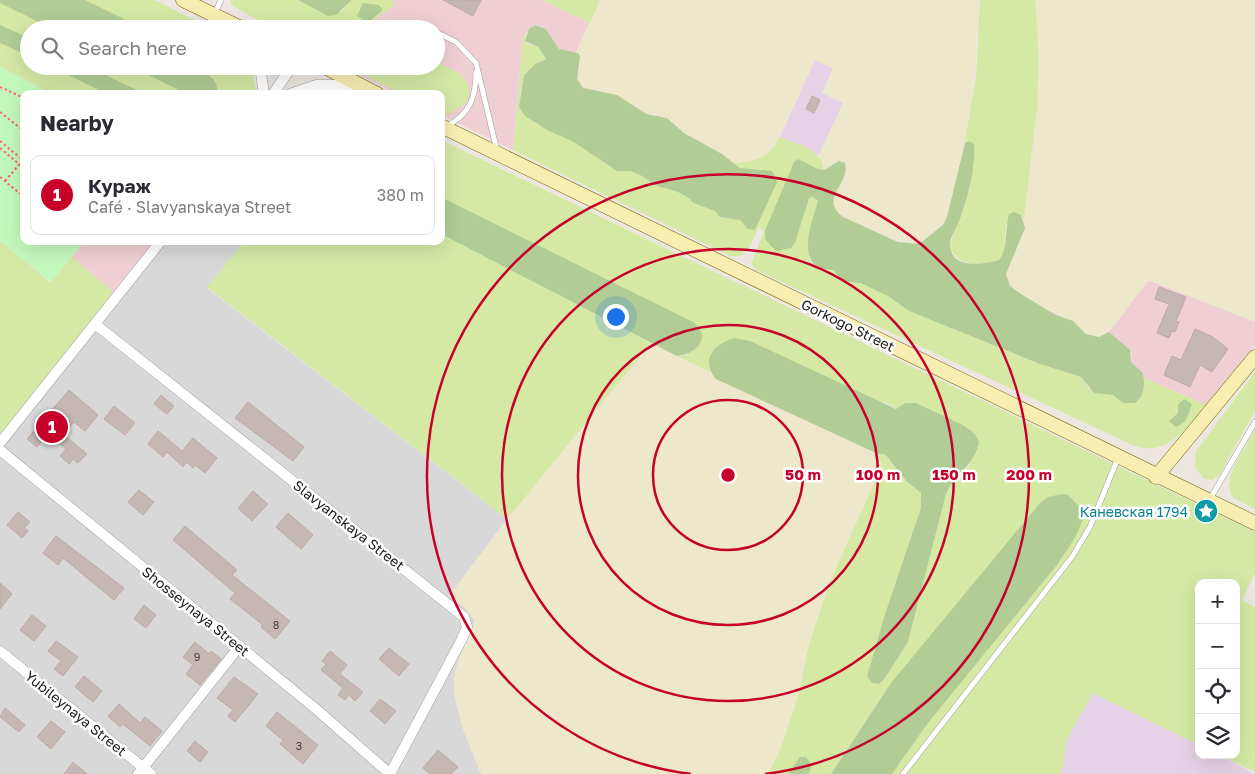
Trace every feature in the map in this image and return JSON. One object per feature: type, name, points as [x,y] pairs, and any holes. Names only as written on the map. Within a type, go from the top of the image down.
[{"type":"main road","points":[[183,0],[222,20]]},
{"type":"main road","points":[[340,75],[369,90]]},
{"type":"main road","name":"Gorkogo Street","points":[[445,128],[1156,477],[1255,523]]},
{"type":"main road","points":[[1156,477],[1255,357]]},
{"type":"street","points":[[261,75],[263,90]]},
{"type":"street","points":[[277,90],[286,75]]},
{"type":"street","points":[[302,90],[316,85],[338,83],[361,86]]},
{"type":"street","points":[[0,443],[158,245]]},
{"type":"street","name":"Slavyanskaya Street","points":[[95,324],[464,617],[467,627],[462,639],[390,774]]},
{"type":"street","name":"Shosseynaya Street","points":[[0,450],[316,709],[390,774]]},
{"type":"street","points":[[140,771],[239,646]]},
{"type":"street","name":"Yubileynaya Street","points":[[0,651],[140,771],[151,774]]},
{"type":"lane","points":[[214,15],[221,0]]},
{"type":"lane","points":[[445,36],[456,42],[476,63],[498,154]]},
{"type":"lane","points":[[445,126],[456,122],[470,106],[476,85],[476,63]]},
{"type":"lane","points":[[1209,502],[1255,422]]},
{"type":"lane","points":[[903,774],[1072,557],[1090,527],[1118,458]]},
{"type":"path","points":[[0,87],[20,96]]},
{"type":"path","points":[[0,112],[20,128]]},
{"type":"path","points":[[0,141],[20,158]]},
{"type":"path","points":[[0,148],[19,164],[5,181]]},
{"type":"path","points":[[0,178],[20,194]]},
{"type":"shaded area","points":[[356,0],[542,0],[590,23],[575,54],[559,49],[546,29],[540,26],[535,25],[523,35],[513,150],[445,117],[445,90],[389,90],[359,75],[445,75],[445,20],[340,20]]},
{"type":"shaded area","points":[[600,0],[980,0],[972,105],[952,204],[943,225],[919,244],[908,244],[843,217],[835,211],[833,203],[843,178],[830,165],[824,170],[819,155],[843,103],[822,93],[833,68],[815,60],[776,144],[766,155],[747,163],[733,163],[684,133],[675,124],[659,115],[646,114],[617,95],[583,88],[577,79],[580,66],[575,54]]},
{"type":"shaded area","points":[[1035,0],[1255,0],[1255,322],[1149,280],[1109,332],[1099,337],[1092,337],[1065,317],[1038,306],[1010,286],[1006,274],[1025,228],[1024,208],[1036,129],[1039,59]]},
{"type":"shaded area","points":[[815,60],[833,68],[843,103],[819,155],[780,137]]},
{"type":"shaded area","points":[[82,245],[151,245],[113,292],[72,257]]},
{"type":"shaded area","points":[[151,245],[242,245],[207,288],[507,519],[449,596],[464,607],[475,621],[458,661],[454,679],[455,699],[462,726],[481,774],[0,774],[0,437]]},
{"type":"shaded area","points":[[1148,280],[1255,322],[1255,345],[1206,405],[1144,378],[1143,373],[1131,362],[1132,354],[1109,332]]},
{"type":"shaded area","points":[[651,343],[710,372],[717,379],[878,454],[882,466],[831,579],[809,644],[798,696],[780,750],[768,774],[481,774],[462,726],[455,699],[454,679],[458,661],[475,621],[464,607],[449,596],[507,519]]},
{"type":"shaded area","points":[[1093,693],[1195,743],[1195,759],[1227,759],[1255,774],[1061,774],[1067,739]]},
{"type":"green space","points":[[0,0],[155,0],[194,20],[20,20],[20,75],[253,75],[256,90],[44,90],[0,67]]},
{"type":"green space","points":[[0,0],[85,0],[125,20],[35,20],[0,3]]},
{"type":"green space","points":[[231,0],[298,0],[328,16],[342,11],[352,0],[391,0],[395,5],[374,20],[258,20],[231,4]]},
{"type":"green space","points":[[298,0],[352,0],[336,15],[328,16]]},
{"type":"green space","points":[[542,0],[600,0],[590,23]]},
{"type":"green space","points":[[980,0],[1035,0],[1039,59],[1037,109],[1024,220],[1021,215],[1006,224],[1003,254],[999,260],[972,264],[955,255],[950,249],[950,245],[966,202],[974,163],[974,144],[970,141],[965,143],[976,77]]},
{"type":"green space","points":[[363,3],[379,5],[383,10],[371,20],[364,20],[357,16]]},
{"type":"green space","points":[[0,25],[20,34],[20,52],[0,43]]},
{"type":"green space","points":[[535,25],[546,29],[559,49],[578,53],[580,56],[577,79],[583,88],[617,95],[646,114],[667,118],[684,133],[722,154],[740,168],[772,171],[777,182],[755,230],[748,229],[740,220],[720,217],[715,211],[693,203],[689,198],[678,192],[657,186],[640,175],[630,171],[617,171],[572,141],[547,130],[525,116],[519,107],[524,75],[535,64],[546,59],[538,47],[525,41],[529,29]]},
{"type":"green space","points":[[529,29],[525,36],[527,44],[538,47],[546,59],[535,64],[524,75],[520,95],[534,123],[572,141],[617,171],[630,171],[640,175],[657,186],[678,192],[689,198],[693,203],[715,211],[720,217],[740,220],[748,229],[762,169],[744,170],[733,163],[748,162],[761,158],[772,150],[780,137],[801,145],[819,157],[824,170],[812,167],[798,159],[795,243],[809,198],[813,197],[818,201],[809,259],[814,266],[833,270],[851,282],[873,287],[909,311],[1040,364],[1081,377],[1089,389],[1110,394],[1125,402],[1132,403],[1140,400],[1144,378],[1206,405],[1185,430],[1168,443],[1159,447],[1137,447],[756,270],[751,264],[764,231],[759,227],[748,250],[740,256],[730,256],[513,150],[523,35]]},
{"type":"green space","points":[[445,66],[462,76],[468,87],[468,94],[466,103],[450,114],[445,113],[445,90],[394,90],[368,77],[368,75],[445,75]]},
{"type":"green space","points":[[0,67],[44,90],[20,90],[20,245],[82,245],[51,282],[0,241]]},
{"type":"green space","points":[[68,75],[106,75],[137,90],[99,90]]},
{"type":"green space","points":[[148,75],[208,75],[214,80],[217,89],[217,90],[179,90]]},
{"type":"green space","points":[[970,141],[974,144],[973,172],[963,210],[951,240],[952,254],[957,259],[970,264],[999,260],[1004,250],[1009,214],[1014,212],[1021,215],[1025,228],[1006,274],[1010,286],[1054,314],[1073,321],[1086,334],[1099,337],[1109,332],[1130,350],[1131,362],[1143,373],[1144,377],[1141,397],[1135,403],[1123,403],[1113,395],[1094,393],[1081,377],[1040,364],[909,311],[888,296],[861,283],[843,281],[833,270],[821,268],[813,262],[809,254],[809,234],[818,201],[813,197],[809,198],[795,243],[791,248],[776,251],[765,239],[765,231],[794,162],[798,159],[824,170],[839,161],[845,163],[846,171],[834,197],[836,210],[843,217],[898,242],[919,244],[943,225],[947,217],[965,143]]},
{"type":"green space","points":[[445,142],[1255,532],[1255,573],[1242,600],[1255,607],[1255,772],[1228,759],[1240,759],[1240,579],[1195,579],[1195,743],[1093,693],[1067,739],[1061,774],[892,774],[928,723],[1057,565],[1070,544],[891,683],[831,774],[768,774],[780,750],[798,696],[809,644],[831,579],[882,466],[878,454],[885,454],[905,481],[921,493],[921,508],[885,614],[867,676],[872,683],[879,684],[885,678],[908,642],[946,494],[951,485],[969,466],[979,442],[975,434],[963,425],[916,403],[905,403],[897,409],[887,403],[709,362],[710,372],[677,356],[688,355],[693,322],[445,199]]},
{"type":"green space","points":[[445,199],[693,322],[702,334],[700,344],[696,349],[677,356],[445,236]]},
{"type":"green space","points":[[445,236],[651,343],[507,519],[207,287],[242,245],[445,245]]},
{"type":"green space","points":[[0,241],[50,282],[72,257],[113,292],[0,437]]},
{"type":"green space","points":[[735,338],[750,341],[896,409],[905,403],[916,403],[963,425],[975,434],[979,442],[973,457],[946,494],[908,642],[885,678],[879,684],[872,683],[867,676],[885,614],[921,508],[921,493],[906,481],[885,454],[878,454],[716,379],[711,372],[709,359],[716,348],[727,340]]},
{"type":"green space","points":[[1255,372],[1255,411],[1220,474],[1213,480],[1204,479],[1195,467],[1196,451]]},
{"type":"green space","points":[[1184,399],[1192,404],[1185,420],[1176,427],[1169,421],[1178,413],[1178,405]]},
{"type":"green space","points":[[1255,430],[1255,509],[1232,497],[1229,490],[1232,472]]},
{"type":"green space","points":[[1062,494],[1068,495],[1084,511],[1074,539],[1057,565],[928,723],[892,774],[831,774],[891,683],[1040,503],[1048,497]]},
{"type":"green space","points":[[800,757],[806,757],[811,764],[808,774],[788,774]]},
{"type":"building","points":[[443,0],[481,0],[473,16]]},
{"type":"building","points":[[812,96],[820,100],[814,113],[806,109]]},
{"type":"building","points":[[1159,287],[1186,297],[1176,321],[1179,322],[1175,332],[1172,331],[1169,338],[1157,333],[1169,304],[1155,299]]},
{"type":"building","points":[[1195,329],[1213,337],[1228,349],[1212,372],[1200,365],[1190,387],[1164,375],[1172,356],[1181,360]]},
{"type":"building","points":[[69,390],[98,415],[85,431],[74,422],[63,434],[87,454],[78,463],[73,459],[69,464],[60,456],[66,449],[48,434],[37,447],[27,439]]},
{"type":"building","points":[[161,395],[174,406],[167,414],[154,404]]},
{"type":"building","points":[[248,402],[304,447],[293,461],[235,418]]},
{"type":"building","points":[[114,406],[135,423],[125,435],[104,419]]},
{"type":"building","points":[[158,431],[182,451],[193,438],[217,458],[205,473],[195,465],[193,468],[187,462],[183,467],[167,452],[163,457],[148,444]]},
{"type":"building","points":[[139,490],[154,502],[143,515],[128,502]]},
{"type":"building","points":[[253,491],[268,504],[252,521],[238,508]]},
{"type":"building","points":[[18,512],[30,522],[24,528],[28,531],[22,538],[7,525]]},
{"type":"building","points":[[288,513],[313,535],[301,549],[276,527]]},
{"type":"building","points":[[185,526],[237,570],[232,575],[290,621],[275,639],[261,627],[263,625],[230,599],[235,593],[173,540]]},
{"type":"building","points":[[56,536],[124,588],[114,600],[63,558],[58,565],[43,553]]},
{"type":"building","points":[[0,583],[12,594],[0,609]]},
{"type":"building","points":[[144,605],[156,615],[146,628],[134,619]]},
{"type":"building","points":[[32,615],[46,626],[34,641],[20,630]]},
{"type":"building","points":[[56,641],[78,657],[63,676],[54,669],[61,661],[48,651]]},
{"type":"building","points":[[195,642],[209,654],[211,651],[221,659],[200,685],[186,674],[193,665],[183,657]]},
{"type":"building","points":[[389,648],[409,664],[399,676],[379,659]]},
{"type":"building","points":[[330,651],[347,665],[340,674],[363,692],[355,701],[349,695],[345,700],[338,695],[343,688],[321,670],[326,664],[322,661]]},
{"type":"building","points":[[84,676],[102,691],[93,702],[75,687]]},
{"type":"building","points":[[234,677],[258,694],[235,722],[228,716],[233,710],[217,698]]},
{"type":"building","points":[[380,699],[396,711],[385,724],[370,711]]},
{"type":"building","points":[[119,704],[140,723],[145,717],[162,731],[150,746],[123,724],[120,727],[108,716]]},
{"type":"building","points":[[5,708],[25,725],[19,732],[0,717]]},
{"type":"building","points":[[277,712],[318,745],[303,764],[280,744],[283,740],[266,726]]},
{"type":"building","points":[[51,721],[65,732],[51,749],[37,737]]},
{"type":"building","points":[[195,741],[208,752],[200,762],[187,751]]},
{"type":"building","points":[[438,750],[458,767],[451,774],[430,774],[423,768]]},
{"type":"building","points":[[73,762],[87,774],[64,774]]},
{"type":"place","name":"Кураж","points":[[52,427]]},
{"type":"place","name":"Каневская 1794","points":[[1206,511]]}]
